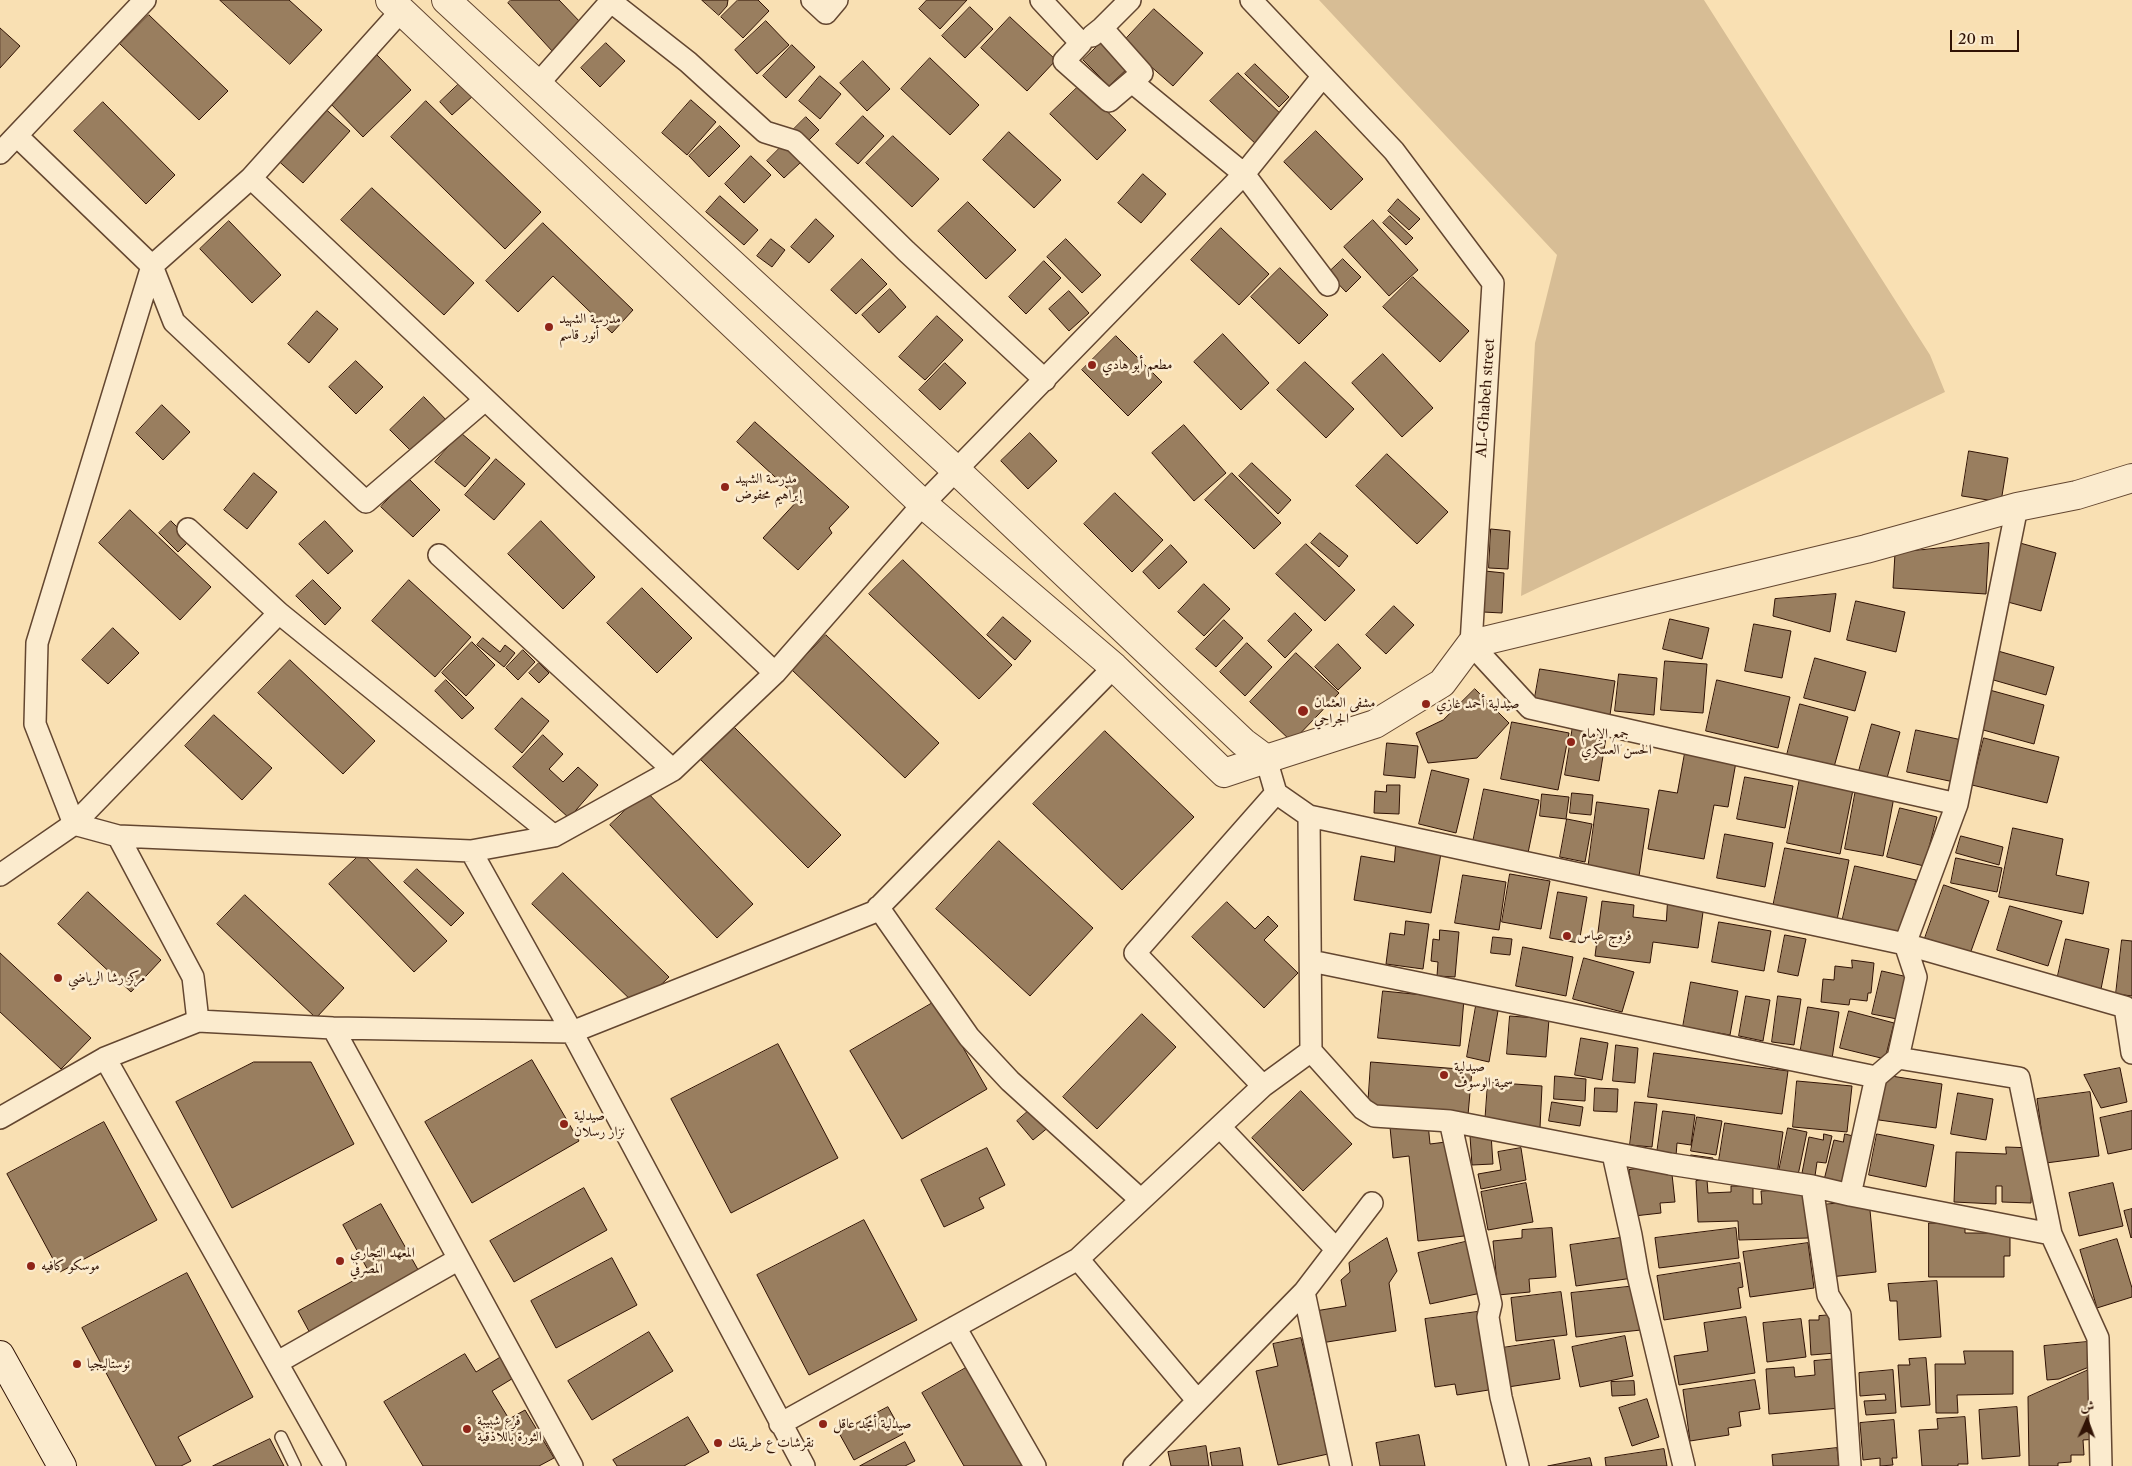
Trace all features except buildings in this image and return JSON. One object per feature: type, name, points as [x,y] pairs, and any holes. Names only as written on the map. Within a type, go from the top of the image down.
[{"type":"street","points":[[0,153],[145,0]]},
{"type":"street","points":[[446,0],[957,470],[1243,742],[1266,759],[1276,793],[1309,816],[1905,944],[2125,1007],[2132,1053]]},
{"type":"street","points":[[812,0],[826,12],[837,0]]},
{"type":"street","points":[[1042,0],[1081,44]]},
{"type":"street","points":[[1102,28],[1142,73],[1109,101],[1064,61],[1081,44],[1102,28],[1130,0]]},
{"type":"street","name":"AL-Ghabeh street","points":[[1251,0],[1394,151],[1493,284],[1471,644]]},
{"type":"street","points":[[537,85],[611,1],[688,62],[765,132],[794,142],[906,251],[1045,380]]},
{"type":"street","points":[[74,824],[35,724],[37,643],[152,266],[251,178],[395,5],[923,504],[1114,666],[1224,773],[1375,724],[1442,683],[1471,644],[1866,549],[2017,507],[2077,495],[2132,478]]},
{"type":"street","points":[[74,824],[118,836],[470,851],[554,836],[673,770],[775,673],[923,504],[1244,174],[1323,76]]},
{"type":"street","points":[[1132,82],[1244,174],[1328,284]]},
{"type":"street","points":[[17,136],[152,266],[174,322],[366,502],[485,400]]},
{"type":"street","points":[[251,178],[775,673]]},
{"type":"street","points":[[1850,1196],[1876,1077],[1898,1058],[1916,977],[1905,944],[1958,804],[2017,507]]},
{"type":"street","points":[[188,529],[279,613],[554,836]]},
{"type":"street","points":[[439,555],[673,770]]},
{"type":"street","points":[[0,875],[74,824],[279,613]]},
{"type":"street","points":[[1471,644],[1530,708],[1958,804]]},
{"type":"street","points":[[0,1118],[105,1058],[198,1021],[334,1028],[572,1032],[874,912],[1114,666]]},
{"type":"street","points":[[1263,1086],[1134,952],[1276,793]]},
{"type":"street","points":[[1309,816],[1312,1051],[1363,1109],[1374,1116],[1450,1121],[1613,1154],[1812,1186],[1850,1196],[2051,1234]]},
{"type":"street","points":[[118,836],[194,978],[198,1021]]},
{"type":"street","points":[[470,851],[572,1032],[804,1466]]},
{"type":"street","points":[[878,907],[969,1037],[1010,1081],[1141,1200]]},
{"type":"street","points":[[1311,961],[1876,1077]]},
{"type":"street","points":[[334,1028],[572,1466]]},
{"type":"street","points":[[780,1424],[1078,1259],[1263,1086],[1312,1051]]},
{"type":"street","points":[[105,1058],[335,1466]]},
{"type":"street","points":[[1898,1058],[2019,1078],[2051,1234],[2098,1338],[2101,1466]]},
{"type":"street","points":[[1450,1121],[1491,1304],[1488,1318],[1502,1397],[1518,1466]]},
{"type":"street","points":[[1220,1127],[1336,1249]]},
{"type":"street","points":[[1613,1154],[1638,1275],[1684,1466]]},
{"type":"street","points":[[1812,1186],[1828,1295],[1840,1315],[1850,1466]]},
{"type":"street","points":[[1134,1466],[1304,1292],[1372,1203]]},
{"type":"street","points":[[278,1362],[459,1259]]},
{"type":"street","points":[[1078,1259],[1197,1400]]},
{"type":"street","points":[[1304,1292],[1341,1466]]},
{"type":"street","points":[[955,1327],[1035,1466]]},
{"type":"street","points":[[0,1355],[62,1466]]},
{"type":"lane","points":[[281,1437],[295,1466]]},
{"type":"shaded area","points":[[1319,0],[1704,0],[1930,355],[1945,392],[1521,596],[1535,343],[1557,255]]},
{"type":"place","name":"مدرسة الشهيد أنور قاسم","points":[[549,327]]},
{"type":"place","name":"مطعم أبو هادي","points":[[1092,365]]},
{"type":"place","name":"مدرسة الشهيد إبراهيم محفوض","points":[[725,487]]},
{"type":"place","name":"صيدلية أحمد غازي","points":[[1426,704]]},
{"type":"place","name":"مشفى العثمان الجراحي","points":[[1303,711]]},
{"type":"place","name":"جمع الإمام الحسن العسكري","points":[[1571,742]]},
{"type":"place","name":"فروج عباس","points":[[1567,936]]},
{"type":"place","name":"مركز رشا الرياضي","points":[[58,978]]},
{"type":"place","name":"صيدلية سمية الوسوف","points":[[1444,1075]]},
{"type":"place","name":"صيدلية نزار رسلان","points":[[564,1124]]},
{"type":"place","name":"المعهد التجاري المصرفي","points":[[340,1261]]},
{"type":"place","name":"موسكو كافيه","points":[[31,1266]]},
{"type":"place","name":"نوستاليجيا","points":[[77,1364]]},
{"type":"place","name":"صيدلية أمجد عاقل","points":[[823,1424]]},
{"type":"place","name":"فرع شبيبة الثورة باللاذقية","points":[[467,1429]]},
{"type":"place","name":"نقرشات ع طريقك","points":[[718,1443]]}]
